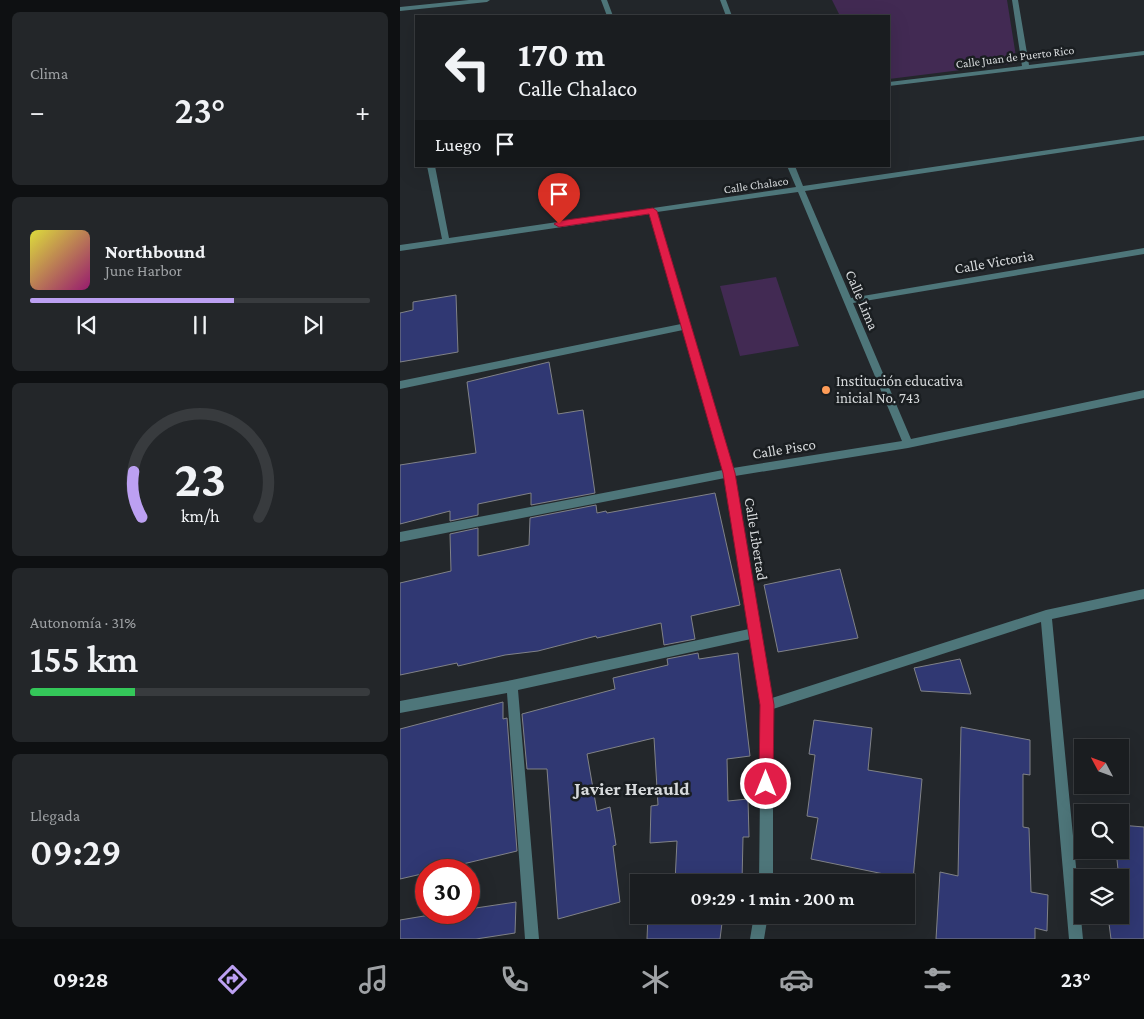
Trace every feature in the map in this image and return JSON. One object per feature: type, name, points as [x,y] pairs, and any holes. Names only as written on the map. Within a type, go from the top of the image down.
[{"type":"street","points":[[400,9],[487,0]]},
{"type":"street","points":[[604,0],[610,15]]},
{"type":"street","points":[[723,0],[729,15]]},
{"type":"street","points":[[1015,0],[1026,67]]},
{"type":"street","points":[[418,7],[419,15]]},
{"type":"street","name":"Calle Juan de Puerto Rico","points":[[890,84],[1144,53]]},
{"type":"street","name":"Calle Chalaco","points":[[400,248],[1144,138]]},
{"type":"street","points":[[431,167],[446,241]]},
{"type":"street","name":"Calle Lima","points":[[791,167],[908,444]]},
{"type":"street","name":"Calle Libertad","points":[[653,211],[729,473],[767,705],[766,874]]},
{"type":"street","name":"Calle Victoria","points":[[848,301],[1144,251]]},
{"type":"street","points":[[400,384],[687,326]]},
{"type":"street","name":"Calle Pisco","points":[[400,537],[729,473],[908,444],[1144,394]]},
{"type":"street","points":[[767,705],[1046,615],[1144,594]]},
{"type":"street","points":[[1046,615],[1076,939]]},
{"type":"street","points":[[400,707],[512,686],[755,632]]},
{"type":"street","points":[[512,686],[532,939]]},
{"type":"street","points":[[757,939],[760,924]]},
{"type":"shaded area","points":[[832,0],[1007,0],[1017,63],[890,79],[890,15],[840,15]]},
{"type":"shaded area","points":[[776,277],[799,346],[740,356],[720,286]]},
{"type":"building","points":[[456,295],[458,352],[400,362],[400,313],[413,310],[413,302]]},
{"type":"building","points":[[549,362],[558,414],[583,410],[595,493],[531,505],[531,493],[478,504],[478,515],[450,521],[450,511],[400,524],[400,465],[476,453],[467,382]]},
{"type":"building","points":[[715,493],[740,605],[691,616],[695,639],[664,645],[661,623],[597,638],[596,636],[538,651],[505,655],[458,666],[457,663],[400,675],[400,583],[451,571],[450,534],[478,528],[478,556],[529,545],[530,518],[596,505],[597,513],[606,511],[607,513]]},
{"type":"building","points":[[840,569],[858,638],[778,652],[764,585]]},
{"type":"building","points":[[698,653],[699,659],[738,653],[750,756],[727,759],[728,801],[748,799],[749,837],[743,837],[742,874],[675,874],[677,841],[650,843],[651,806],[658,805],[654,738],[587,754],[597,811],[610,807],[616,845],[613,846],[620,902],[558,919],[547,769],[527,769],[522,714],[615,689],[613,678],[668,665],[667,659]]},
{"type":"building","points":[[960,659],[971,694],[921,691],[914,668]]},
{"type":"building","points":[[503,702],[503,719],[507,718],[517,851],[480,860],[415,859],[415,876],[400,879],[400,729]]},
{"type":"building","points":[[814,720],[872,728],[868,770],[922,779],[914,874],[884,874],[811,859],[818,818],[807,816],[815,755],[809,754]]},
{"type":"building","points":[[961,727],[1030,740],[1030,775],[1023,774],[1023,827],[1029,828],[1031,892],[1048,895],[1047,931],[1035,928],[1035,939],[936,939],[940,872],[958,876]]},
{"type":"building","points":[[1129,826],[1144,827],[1144,939],[1111,939],[1109,924],[1129,924],[1129,869],[1118,869],[1117,859],[1129,859]]},
{"type":"building","points":[[516,902],[515,933],[476,939],[400,939],[400,920],[415,918],[415,924],[480,924],[480,907]]},
{"type":"building","points":[[648,924],[722,924],[720,939],[647,939]]},
{"type":"place","name":"Institución educativa inicial No. 743","points":[[826,390]]},
{"type":"district","name":"Javier Herauld","points":[[632,788]]},
{"type":"route","points":[[559,224],[653,211],[729,473],[767,705],[766,784]]}]
